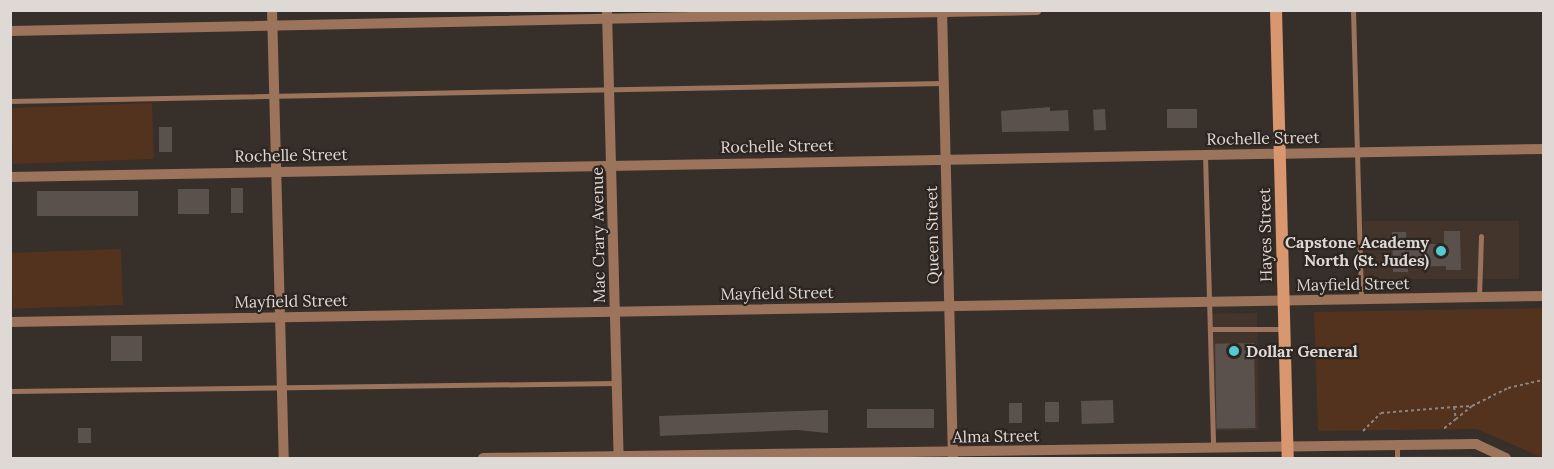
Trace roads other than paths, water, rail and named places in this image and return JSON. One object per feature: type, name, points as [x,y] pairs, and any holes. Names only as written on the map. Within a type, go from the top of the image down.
[{"type":"street","points":[[272,10],[284,459]]},
{"type":"street","points":[[10,31],[607,14],[1037,10]]},
{"type":"street","name":"Hayes Street","points":[[1276,10],[1287,452]]},
{"type":"street","name":"Queen Street","points":[[942,11],[953,455]]},
{"type":"street","name":"Mac Crary Avenue","points":[[607,14],[619,457]]},
{"type":"street","name":"Rochelle Street","points":[[10,177],[276,170],[1544,149]]},
{"type":"street","name":"Mayfield Street","points":[[10,322],[1544,296]]},
{"type":"street","name":"Alma Street","points":[[483,459],[953,455],[1213,447],[1287,452],[1397,445],[1476,444],[1506,459]]},
{"type":"lane","points":[[1353,10],[1361,299]]},
{"type":"lane","points":[[10,101],[609,88],[944,84]]},
{"type":"lane","points":[[1204,154],[1213,447]]},
{"type":"lane","points":[[1479,297],[1481,236]]},
{"type":"lane","points":[[1211,330],[1284,329]]},
{"type":"lane","points":[[10,391],[617,383]]},
{"type":"lane","points":[[1397,445],[1397,459]]},
{"type":"place","name":"Capstone Academy North (St. Judes)","points":[[1441,251]]},
{"type":"place","name":"Dollar General","points":[[1234,351]]}]
